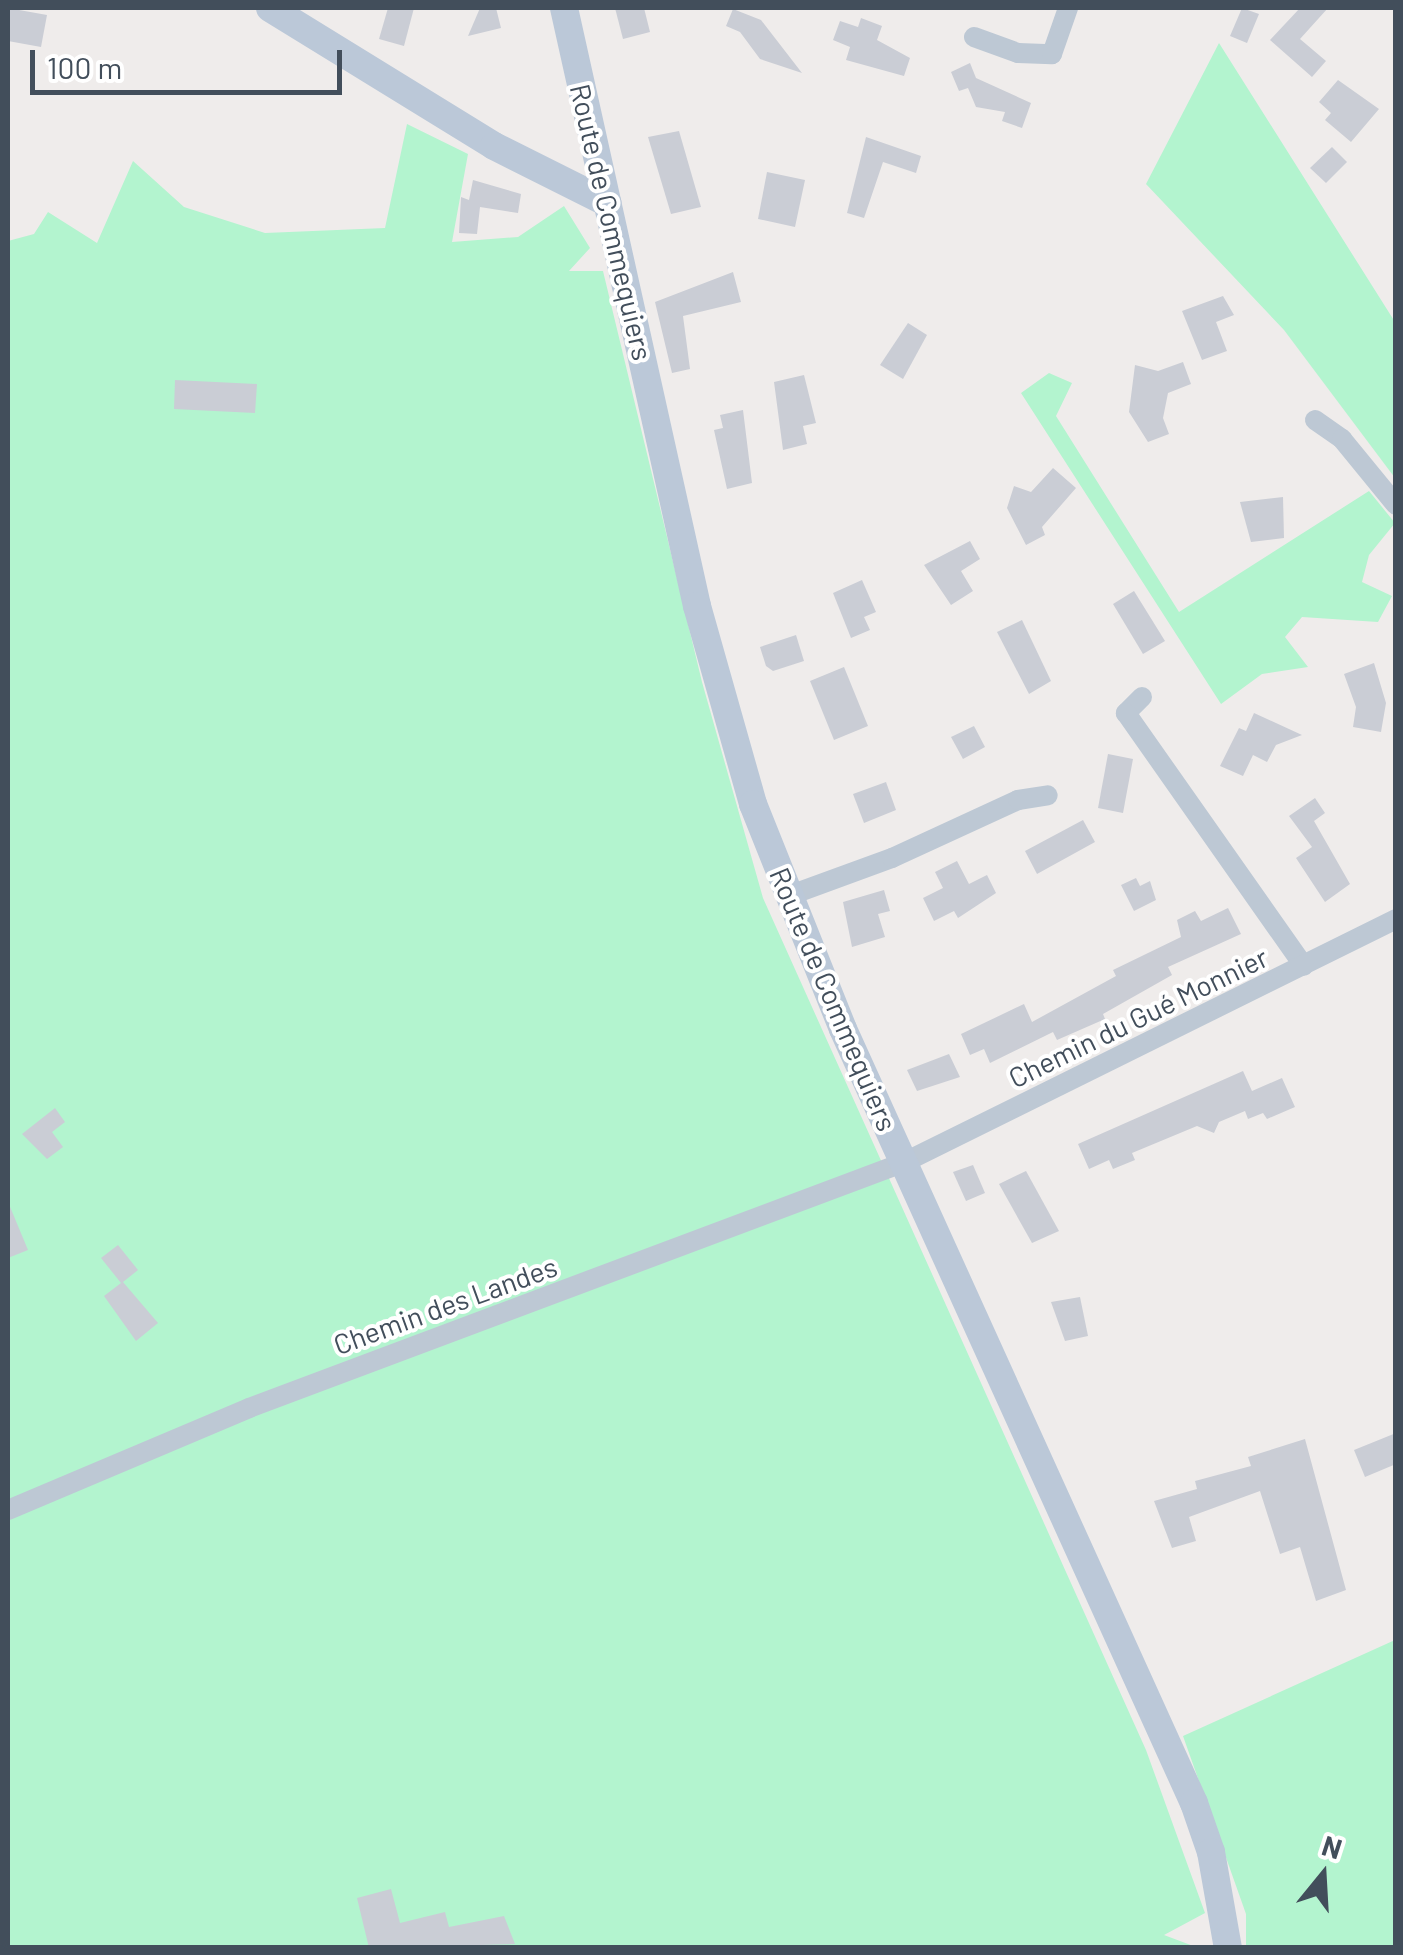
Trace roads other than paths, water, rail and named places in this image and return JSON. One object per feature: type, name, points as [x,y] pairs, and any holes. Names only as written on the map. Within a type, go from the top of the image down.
[{"type":"street","points":[[270,8],[494,146],[608,204]]},
{"type":"street","name":"Route de Commequiers","points":[[564,8],[722,706],[788,896],[1194,1803],[1211,1852],[1228,1948]]},
{"type":"street","points":[[974,37],[1018,53],[1052,54],[1068,8]]},
{"type":"street","points":[[1316,420],[1342,439],[1396,505]]},
{"type":"street","points":[[1142,697],[1126,713],[1304,966]]},
{"type":"street","points":[[788,896],[892,858],[1018,800],[1048,795]]},
{"type":"street","name":"Chemin du Gué Monnier","points":[[905,1162],[1396,919]]},
{"type":"street","name":"Chemin des Landes","points":[[8,1510],[249,1408],[905,1162]]}]
